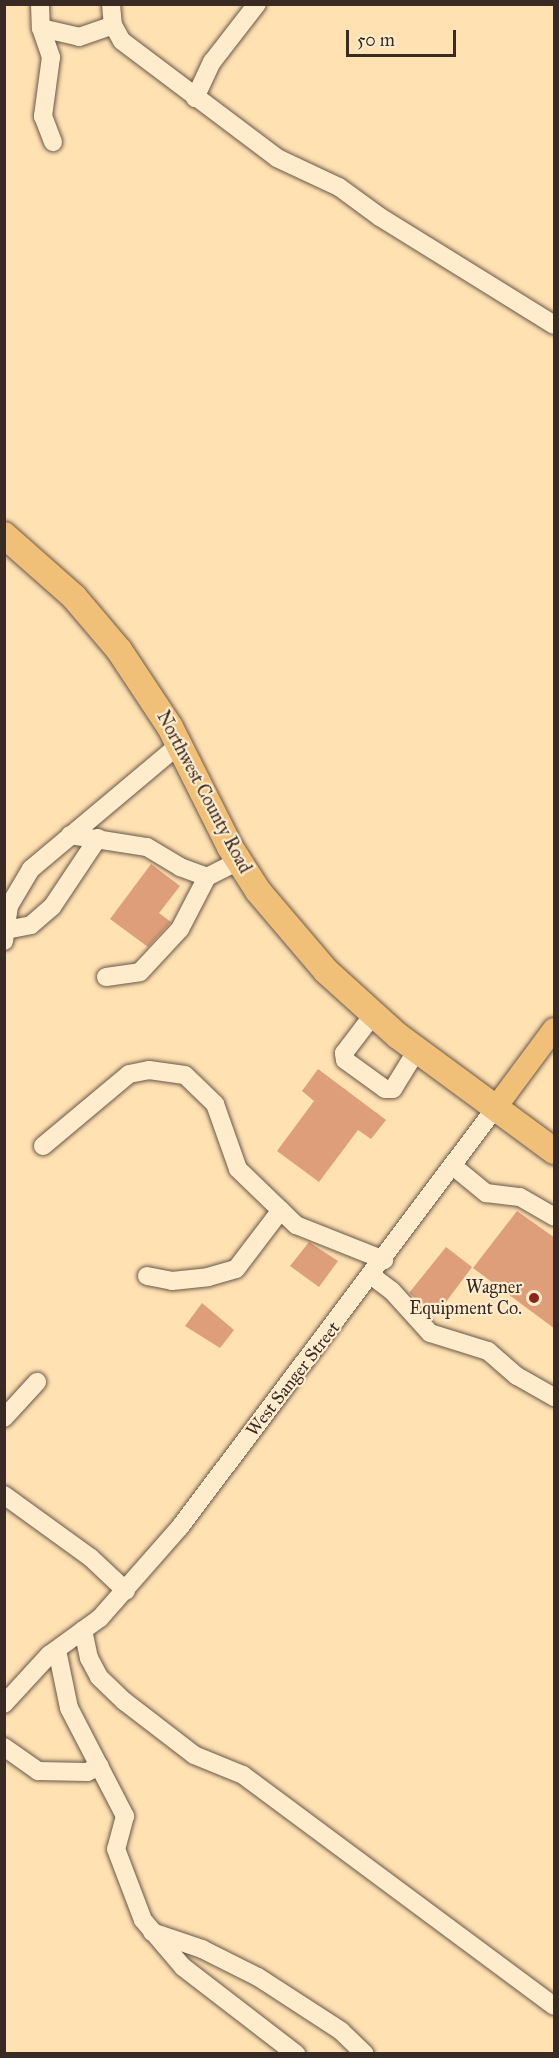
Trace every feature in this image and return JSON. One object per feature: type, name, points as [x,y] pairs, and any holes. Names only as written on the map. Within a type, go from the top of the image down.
[{"type":"highway","name":"Northwest County Road","points":[[4,535],[74,597],[119,650],[179,745],[239,861],[258,891],[326,970],[373,1014],[417,1050],[555,1151]]},
{"type":"main road","name":"West Sanger Street","points":[[496,1107],[555,1029]]},
{"type":"street","points":[[40,4],[40,28],[51,57],[43,116],[53,142]]},
{"type":"street","points":[[111,4],[113,25],[122,41],[277,158],[339,187],[380,217],[555,325]]},
{"type":"street","points":[[195,98],[212,62],[257,4]]},
{"type":"street","points":[[40,28],[80,37],[113,25]]},
{"type":"street","points":[[5,936],[15,890],[31,869],[179,745]]},
{"type":"street","points":[[70,835],[147,847],[207,877]]},
{"type":"street","points":[[5,936],[31,925],[52,908],[98,838]]},
{"type":"street","points":[[106,977],[140,972],[180,929],[207,877],[239,861]]},
{"type":"street","points":[[373,1014],[344,1053],[345,1060],[385,1089],[393,1089],[417,1050]]},
{"type":"street","points":[[43,1146],[129,1074],[149,1071],[185,1075],[215,1104],[238,1169],[296,1225],[384,1260]]},
{"type":"street","name":"West Sanger Street","points":[[4,1704],[57,1650],[126,1591],[372,1276],[496,1107]]},
{"type":"street","points":[[453,1166],[486,1193],[520,1197],[555,1217]]},
{"type":"street","points":[[147,1276],[172,1281],[208,1277],[236,1269],[281,1210]]},
{"type":"street","points":[[372,1276],[392,1291],[430,1333],[488,1351],[517,1376],[555,1397]]},
{"type":"street","points":[[4,1418],[37,1383]]},
{"type":"street","points":[[4,1495],[91,1558],[126,1591]]},
{"type":"street","points":[[83,1630],[89,1658],[99,1677],[124,1701],[194,1755],[243,1775],[555,2006]]},
{"type":"street","points":[[57,1650],[69,1708],[125,1816],[116,1849],[143,1920],[183,1967],[296,2054]]},
{"type":"street","points":[[4,1747],[38,1771],[87,1772],[100,1766]]},
{"type":"street","points":[[152,1932],[202,1949],[258,1977],[341,2031],[365,2054]]},
{"type":"building","points":[[151,864],[180,886],[159,913],[171,922],[148,947],[110,919]]},
{"type":"building","points":[[318,1069],[386,1120],[371,1139],[358,1130],[319,1182],[277,1151],[314,1101],[302,1091]]},
{"type":"building","name":"Wagner Equipment Co.","points":[[517,1211],[555,1238],[555,1329],[473,1268]]},
{"type":"building","points":[[309,1242],[338,1261],[319,1287],[290,1266]]},
{"type":"building","name":"Wagner Equipment Co.","points":[[446,1247],[472,1267],[437,1314],[409,1293]]},
{"type":"building","points":[[202,1303],[234,1330],[220,1348],[185,1326]]},
{"type":"place","name":"Wagner Equipment Co.","points":[[534,1298]]}]
